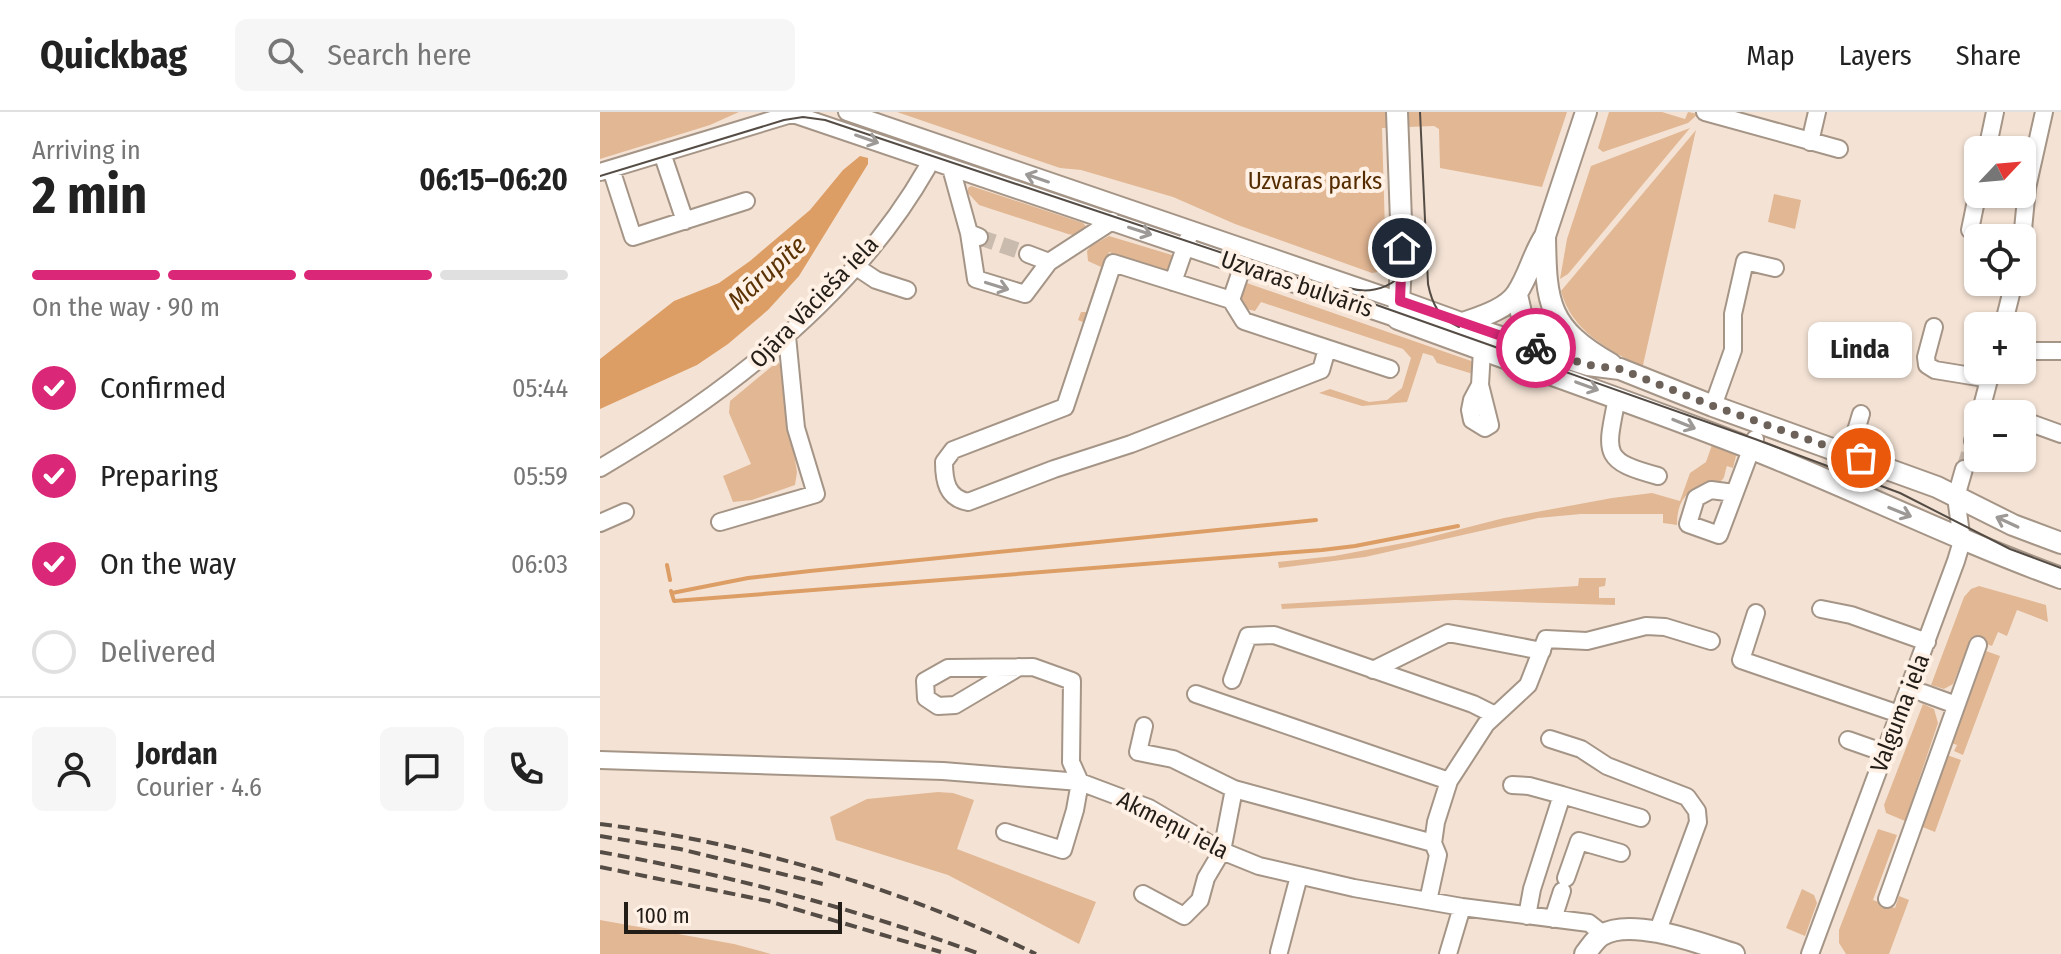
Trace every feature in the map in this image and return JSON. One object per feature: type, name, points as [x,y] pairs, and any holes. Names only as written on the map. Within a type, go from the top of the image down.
[{"type":"main road","points":[[1397,112],[1402,248],[1399,310]]},
{"type":"main road","points":[[1463,323],[1493,312],[1517,295],[1533,254],[1545,236],[1586,112]]},
{"type":"main road","points":[[1545,236],[1550,301],[1556,316],[1567,334],[1583,348],[1620,369]]},
{"type":"main road","points":[[1517,295],[1535,348],[1556,375]]},
{"type":"main road","name":"Uzvaras bulvāris","points":[[1399,310],[1463,323],[1588,365],[1620,369],[1849,454],[2061,543]]},
{"type":"main road","name":"Uzvaras bulvāris","points":[[1399,310],[1482,350],[1753,444],[1962,541],[2061,578]]},
{"type":"main road","name":"Akmeņu iela","points":[[1603,934],[1628,929],[1657,933],[1730,953]]},
{"type":"main road","points":[[1585,954],[1603,934]]},
{"type":"street","name":"Uzvaras bulvāris","points":[[847,112],[1188,238],[1399,310]]},
{"type":"street","points":[[1705,112],[1737,117],[1839,149]]},
{"type":"street","points":[[1810,142],[1817,112]]},
{"type":"street","points":[[1990,136],[1995,112]]},
{"type":"street","points":[[2024,224],[2027,188],[2044,112]]},
{"type":"street","name":"Uzvaras bulvāris","points":[[605,170],[794,113],[1112,221],[1188,238],[1243,265],[1399,310]]},
{"type":"street","points":[[662,153],[685,221]]},
{"type":"street","name":"Ojāra Vācieša iela","points":[[600,468],[663,431],[747,371],[787,336],[855,266],[893,219],[927,168]]},
{"type":"street","points":[[951,168],[974,235],[976,279],[1025,294],[1049,262],[1112,221]]},
{"type":"street","points":[[605,170],[633,237],[746,201]]},
{"type":"street","points":[[1173,282],[1188,238]]},
{"type":"street","points":[[1028,254],[1049,262]]},
{"type":"street","points":[[1713,406],[1733,350],[1733,314],[1745,261],[1775,268]]},
{"type":"street","points":[[1327,349],[1321,370],[1131,444],[968,502],[955,498],[945,481],[944,462],[948,454],[966,444],[1065,407],[1113,263],[1231,300],[1244,321],[1390,369]]},
{"type":"street","points":[[1231,300],[1243,265]]},
{"type":"street","points":[[855,266],[876,280],[907,290]]},
{"type":"street","points":[[1934,327],[1926,357],[1927,365],[1935,370],[1964,372]]},
{"type":"street","points":[[720,522],[816,494],[796,428],[787,336]]},
{"type":"street","points":[[1480,385],[1482,350]]},
{"type":"street","points":[[2036,351],[2061,351]]},
{"type":"street","points":[[1617,398],[1609,444],[1612,453],[1626,467],[1658,476]]},
{"type":"street","points":[[1849,454],[1861,414]]},
{"type":"street","points":[[2036,425],[2061,434]]},
{"type":"street","points":[[1734,493],[1753,444]]},
{"type":"street","name":"Valguma iela","points":[[1810,954],[1962,541],[1956,497],[1964,469]]},
{"type":"street","points":[[600,523],[625,512]]},
{"type":"street","points":[[1821,609],[1851,615],[1927,642]]},
{"type":"street","points":[[1756,613],[1741,660],[1899,714]]},
{"type":"street","points":[[1428,901],[1438,855],[1433,843],[1436,822],[1449,781],[1486,724],[1528,685],[1546,639],[1587,641],[1646,626],[1665,627],[1711,641]]},
{"type":"street","points":[[1373,670],[1448,633],[1542,651]]},
{"type":"street","points":[[1232,680],[1248,636],[1274,635],[1473,704],[1495,715]]},
{"type":"street","points":[[1887,899],[1978,645]]},
{"type":"street","points":[[1005,832],[1063,850],[1080,782],[1071,762],[1072,681],[1033,667],[1019,667],[948,668],[925,681],[926,698],[938,706],[955,705],[1019,667]]},
{"type":"street","points":[[1923,693],[1956,705]]},
{"type":"street","points":[[1196,694],[1449,781]]},
{"type":"street","points":[[1144,726],[1138,752],[1173,759],[1234,789],[1433,843]]},
{"type":"street","points":[[1550,739],[1581,749],[1607,766],[1687,797],[1697,811],[1698,822],[1657,933]]},
{"type":"street","points":[[1848,740],[1885,753]]},
{"type":"street","name":"Akmeņu iela","points":[[600,760],[943,771],[1080,782],[1149,808],[1222,851],[1259,866],[1462,907],[1589,923],[1603,934]]},
{"type":"street","points":[[1512,785],[1529,786],[1641,818]]},
{"type":"street","points":[[1143,894],[1184,916],[1200,900],[1206,878],[1222,851],[1234,789]]},
{"type":"street","points":[[1527,916],[1532,889],[1562,795]]},
{"type":"street","points":[[1553,919],[1579,841],[1621,853]]},
{"type":"street","points":[[1279,952],[1299,876]]},
{"type":"street","points":[[1448,954],[1462,907]]},
{"type":"green space","points":[[600,112],[739,112],[710,125],[600,159]]},
{"type":"green space","name":"Uzvaras parks","points":[[897,112],[1567,112],[1542,187],[1440,168],[1439,129],[1434,126],[1382,128],[1386,265],[1372,273],[1235,224],[1173,197],[1081,170],[1060,168]]},
{"type":"green space","points":[[1609,112],[1662,112],[1685,119],[1688,112],[1698,114],[1688,123],[1603,152],[1598,148]]},
{"type":"green space","points":[[1690,128],[1568,274],[1560,279],[1567,239],[1591,166]]},
{"type":"green space","points":[[1696,130],[1643,365],[1640,366],[1592,337],[1573,317],[1561,291]]},
{"type":"green space","points":[[971,186],[1083,223],[1088,229],[1078,236],[1068,234],[979,205],[968,193]]},
{"type":"green space","points":[[1774,194],[1801,200],[1795,229],[1768,222]]},
{"type":"green space","points":[[1109,236],[1172,255],[1168,271],[1109,252],[1085,323],[1078,320],[1081,312],[1086,312],[1101,267],[1088,261],[1087,251]]},
{"type":"green space","points":[[1244,282],[1477,363],[1473,374],[1437,363],[1433,356],[1423,353],[1407,402],[1362,406],[1319,393],[1330,389],[1369,402],[1387,400],[1402,388],[1411,358],[1403,349],[1261,302],[1255,311],[1242,308],[1239,294]]},
{"type":"green space","points":[[777,362],[780,364],[797,472],[795,485],[752,500],[733,502],[723,476],[751,464],[729,413],[730,401]]},
{"type":"green space","points":[[1712,445],[1734,452],[1733,468],[1727,466],[1720,481],[1695,489],[1685,497],[1679,509],[1677,525],[1663,523],[1663,514],[1581,514],[1538,518],[1365,557],[1279,568],[1278,562],[1334,556],[1414,541],[1504,518],[1612,498],[1652,493],[1680,501],[1690,473],[1706,462]]},
{"type":"green space","points":[[1579,578],[1606,578],[1605,586],[1599,587],[1599,598],[1615,598],[1615,605],[1455,600],[1282,609],[1281,604],[1578,586]]},
{"type":"green space","points":[[1979,586],[2046,605],[2048,622],[2017,610],[2007,636],[1998,632],[1992,646],[1971,638],[1953,684],[1944,689],[1931,685],[1964,597]]},
{"type":"green space","points":[[1986,651],[2000,656],[1963,755],[1954,751],[1957,745],[1951,743]]},
{"type":"green space","points":[[1923,704],[1934,709],[1938,723],[1905,821],[1886,813],[1884,805]]},
{"type":"green space","points":[[1947,755],[1961,760],[1935,832],[1920,826]]},
{"type":"green space","points":[[938,792],[974,800],[957,849],[1096,902],[1079,944],[948,875],[836,840],[830,817],[867,799]]},
{"type":"green space","points":[[1878,829],[1897,835],[1873,900],[1895,908],[1899,896],[1909,900],[1889,954],[1846,954],[1839,943],[1839,930]]},
{"type":"green space","points":[[1802,889],[1814,895],[1817,903],[1805,936],[1786,928]]},
{"type":"green space","points":[[600,920],[734,944],[771,954],[600,954]]},
{"type":"water","name":"Mārupīte","points":[[860,156],[868,158],[868,164],[799,276],[768,310],[697,365],[600,409],[600,359],[674,301],[719,283],[750,261],[810,210],[843,170]]},
{"type":"waterway","points":[[672,593],[748,578],[1316,520]]},
{"type":"waterway","points":[[671,591],[674,601],[1322,550],[1458,526]]},
{"type":"waterway","points":[[667,565],[670,580]]},
{"type":"tunnel","points":[[979,237],[1028,254]]},
{"type":"tram line","points":[[1420,112],[1428,284],[1438,310],[1459,327]]},
{"type":"tram line","points":[[600,176],[784,120],[803,117],[825,120],[1354,297],[1755,439],[1900,493],[2010,549],[2061,568]]},
{"type":"tram line","points":[[1349,288],[1374,290],[1396,280],[1412,261],[1418,237]]},
{"type":"railway","points":[[600,824],[713,843],[823,871],[931,909],[1036,954]]},
{"type":"railway","points":[[600,836],[680,849],[827,885]]},
{"type":"railway","points":[[600,852],[697,871],[792,895],[887,922],[980,954]]},
{"type":"railway","points":[[600,867],[768,901],[941,952]]},
{"type":"way so far","points":[[1536,348],[1588,365],[1620,369],[1713,406],[1861,458]]},
{"type":"place","name":"Linda","points":[[1861,458]]},
{"type":"route","points":[[1402,248],[1400,301],[1536,348]]}]
